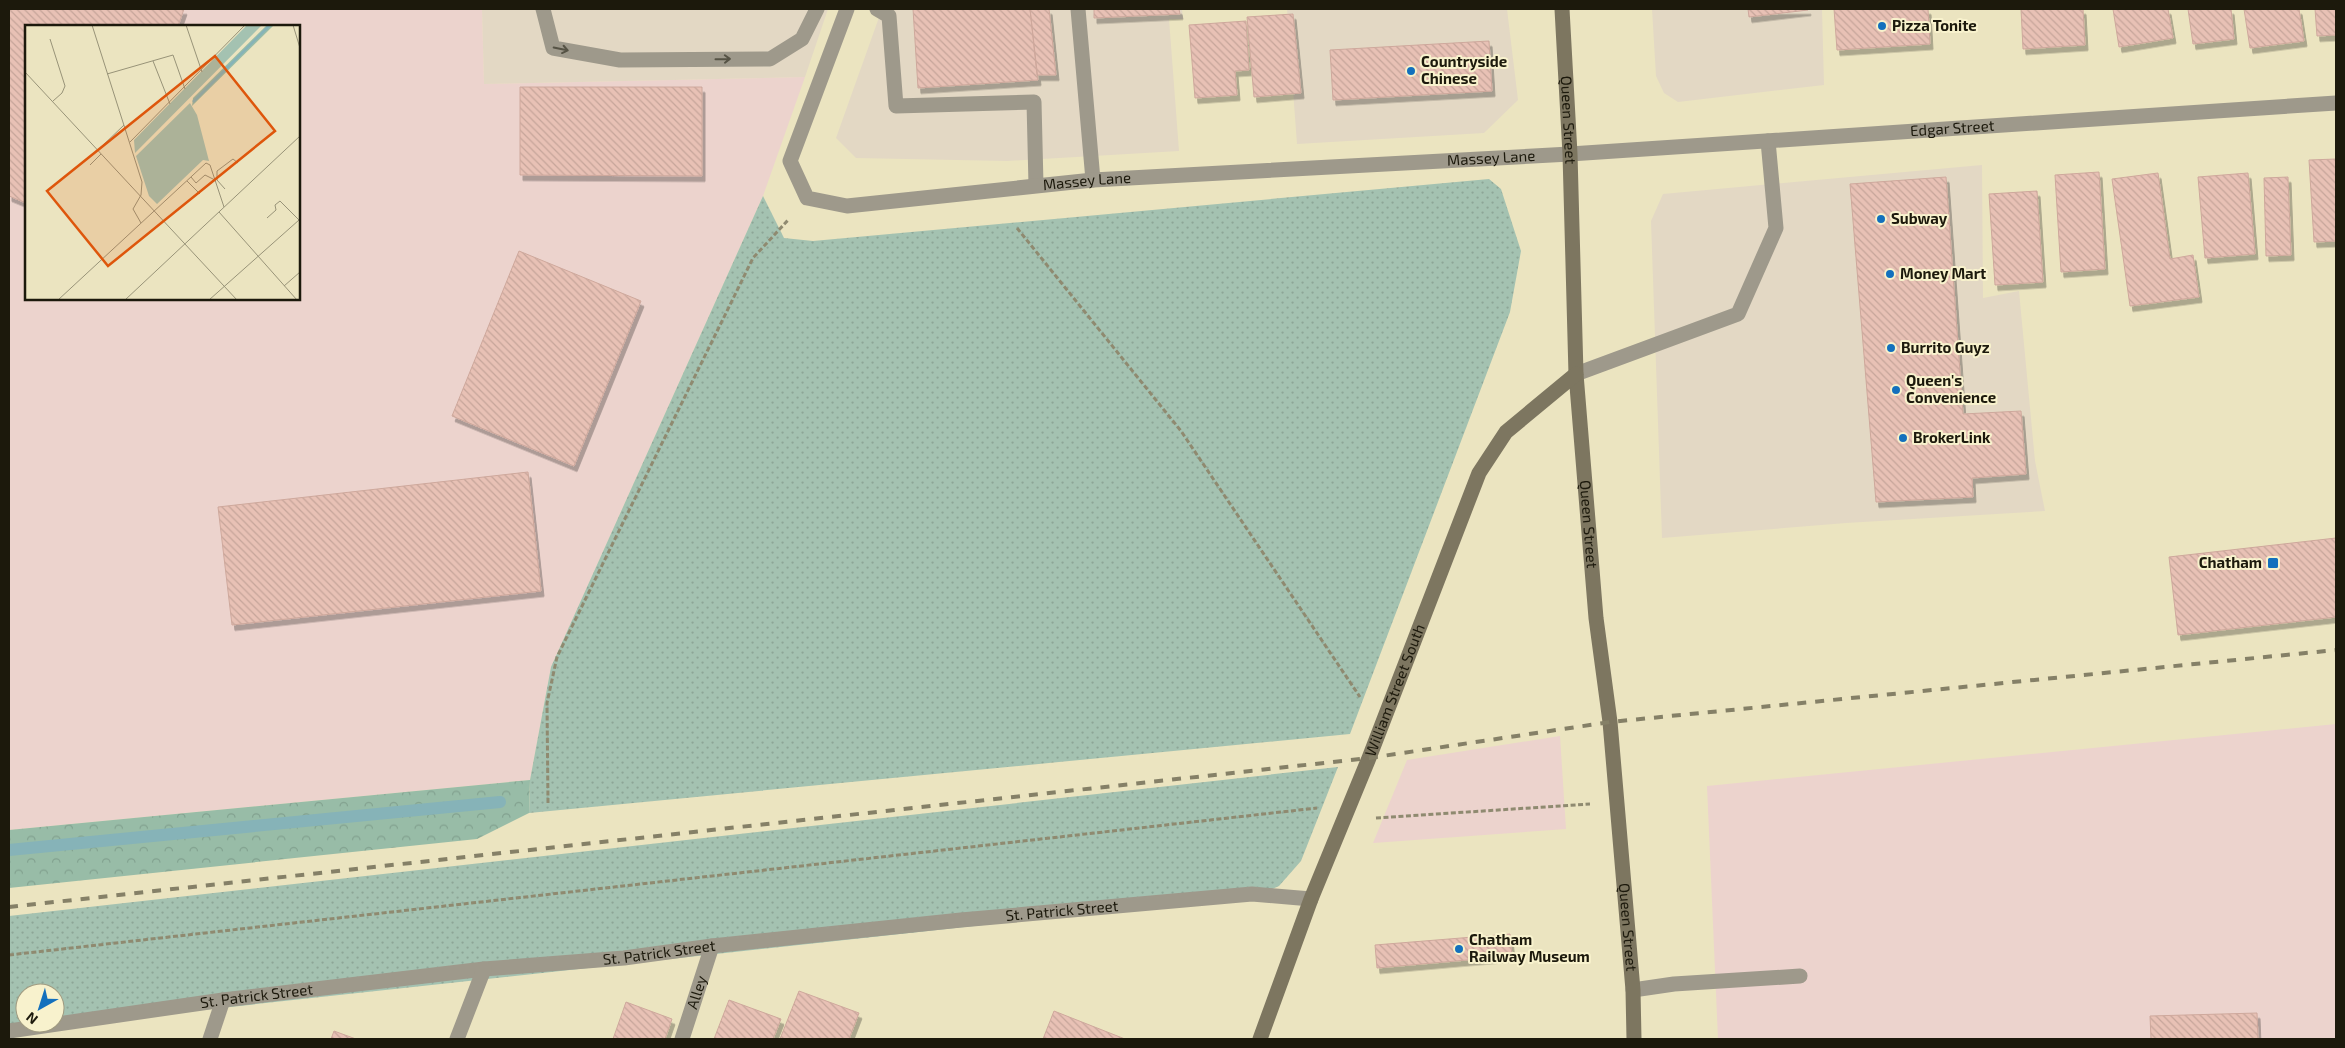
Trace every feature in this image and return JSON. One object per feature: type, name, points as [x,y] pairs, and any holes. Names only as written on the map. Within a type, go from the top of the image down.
[{"type":"main road","name":"Queen Street","points":[[1562,9],[1570,154],[1576,374],[1596,618],[1610,722],[1633,990],[1634,1039]]},
{"type":"main road","name":"William Street South","points":[[1260,1039],[1311,899],[1479,474],[1506,432],[1576,374]]},
{"type":"street","points":[[543,9],[553,48],[620,60],[770,59],[802,39],[818,9]]},
{"type":"street","points":[[807,198],[790,161],[847,9]]},
{"type":"street","points":[[877,9],[889,16],[896,106],[1034,102],[1036,185]]},
{"type":"street","points":[[1078,9],[1093,180]]},
{"type":"street","name":"Edgar Street","points":[[1570,154],[2336,103]]},
{"type":"street","points":[[1576,374],[1738,314],[1776,228],[1768,141]]},
{"type":"street","name":"Massey Lane","points":[[807,198],[846,206],[1093,180],[1570,154]]},
{"type":"street","name":"St. Patrick Street","points":[[9,1031],[223,1000],[484,969],[624,958],[712,946],[961,920],[1252,894],[1311,899]]},
{"type":"street","name":"Alley","points":[[682,1039],[712,946]]},
{"type":"street","points":[[457,1039],[484,969]]},
{"type":"street","points":[[1633,990],[1674,984],[1800,976]]},
{"type":"street","points":[[210,1039],[223,1000]]},
{"type":"path","points":[[548,803],[548,703],[557,657],[753,258],[807,198]]},
{"type":"path","points":[[1017,228],[1181,431],[1360,697]]},
{"type":"path","points":[[1343,820],[1616,802]]},
{"type":"path","points":[[9,955],[1349,805]]},
{"type":"shaded area","points":[[9,9],[482,9],[484,84],[805,77],[763,196],[551,667],[530,780],[9,830]]},
{"type":"shaded area","points":[[482,9],[828,9],[805,77],[484,84]]},
{"type":"shaded area","points":[[882,9],[1182,9],[1183,19],[1169,19],[1179,151],[1007,161],[856,158],[836,138]]},
{"type":"shaded area","points":[[1287,9],[1507,9],[1518,100],[1484,133],[1297,144]]},
{"type":"shaded area","points":[[1652,9],[1822,9],[1824,85],[1678,102],[1664,93],[1656,76]]},
{"type":"shaded area","points":[[1982,165],[1983,298],[2019,291],[2035,461],[2045,511],[1846,523],[1662,538],[1651,221],[1663,194]]},
{"type":"shaded area","points":[[2336,724],[2336,1039],[1718,1039],[1707,786]]},
{"type":"shaded area","points":[[1560,736],[1566,829],[1373,843],[1407,760]]},
{"type":"green space","points":[[1489,179],[1501,189],[1521,251],[1510,312],[1350,734],[529,813],[530,780],[551,667],[763,196],[784,238],[813,241]]},
{"type":"green space","points":[[1338,767],[1301,861],[1279,886],[1259,895],[65,1025],[65,983],[15,983],[15,1030],[9,1031],[9,916]]},
{"type":"green space","points":[[530,780],[529,813],[477,839],[9,888],[9,830]]},
{"type":"building","points":[[9,9],[184,9],[178,25],[25,25],[25,203],[9,196]]},
{"type":"building","points":[[913,9],[1030,9],[1038,80],[918,88]]},
{"type":"building","points":[[1030,9],[1049,9],[1056,75],[1037,75]]},
{"type":"building","points":[[1094,9],[1179,9],[1180,14],[1094,18]]},
{"type":"building","points":[[1748,9],[1808,9],[1808,10],[1749,17]]},
{"type":"building","name":"Pizza Tonite","points":[[1834,9],[1928,9],[1930,44],[1837,50]]},
{"type":"building","points":[[2021,9],[2083,9],[2085,45],[2023,49]]},
{"type":"building","points":[[2113,9],[2168,9],[2173,38],[2119,47]]},
{"type":"building","points":[[2188,9],[2231,9],[2234,39],[2193,44]]},
{"type":"building","points":[[2244,9],[2299,9],[2304,41],[2250,48]]},
{"type":"building","points":[[2315,9],[2336,9],[2336,35],[2317,36]]},
{"type":"building","points":[[1293,14],[1301,93],[1254,97],[1247,17]]},
{"type":"building","points":[[1246,21],[1249,70],[1235,71],[1237,95],[1195,98],[1189,25]]},
{"type":"building","name":"Countryside Chinese","points":[[1489,41],[1492,91],[1333,100],[1330,50]]},
{"type":"building","points":[[520,87],[702,87],[702,176],[520,175]]},
{"type":"building","points":[[2336,159],[2336,241],[2314,242],[2309,160]]},
{"type":"building","points":[[2099,172],[2105,269],[2061,272],[2055,175]]},
{"type":"building","points":[[2158,173],[2170,259],[2193,255],[2199,297],[2130,306],[2112,179]]},
{"type":"building","points":[[2248,173],[2255,254],[2205,258],[2198,177]]},
{"type":"building","points":[[1946,177],[1963,414],[2021,411],[2026,474],[1972,478],[1973,497],[1876,502],[1850,184]]},
{"type":"building","points":[[2288,177],[2291,255],[2266,256],[2264,178]]},
{"type":"building","points":[[2037,191],[2043,282],[1995,285],[1989,194]]},
{"type":"building","points":[[519,251],[641,301],[574,466],[452,416]]},
{"type":"building","points":[[528,472],[541,591],[232,625],[218,507]]},
{"type":"building","points":[[2336,538],[2336,617],[2178,635],[2169,557]]},
{"type":"building","points":[[1510,934],[1512,956],[1377,968],[1375,945]]},
{"type":"building","points":[[799,991],[859,1013],[849,1039],[780,1039]]},
{"type":"building","points":[[729,1000],[781,1019],[773,1039],[714,1039]]},
{"type":"building","points":[[626,1002],[672,1019],[665,1039],[613,1039]]},
{"type":"building","points":[[1054,1011],[1125,1039],[1043,1039]]},
{"type":"building","points":[[2257,1013],[2258,1039],[2151,1039],[2150,1016]]},
{"type":"building","points":[[334,1031],[356,1039],[331,1039]]},
{"type":"waterway","points":[[9,850],[500,802]]},
{"type":"railway","points":[[9,907],[1369,758],[1610,722],[2336,650]]},
{"type":"place","name":"Pizza Tonite","points":[[1882,26]]},
{"type":"place","name":"Countryside Chinese","points":[[1411,71]]},
{"type":"place","name":"Subway","points":[[1881,219]]},
{"type":"place","name":"Money Mart","points":[[1890,274]]},
{"type":"place","name":"Burrito Guyz","points":[[1891,348]]},
{"type":"place","name":"Queen's Convenience","points":[[1896,390]]},
{"type":"place","name":"BrokerLink","points":[[1903,438]]},
{"type":"place","name":"Chatham","points":[[2273,563]]},
{"type":"place","name":"Chatham Railway Museum","points":[[1459,949]]}]
